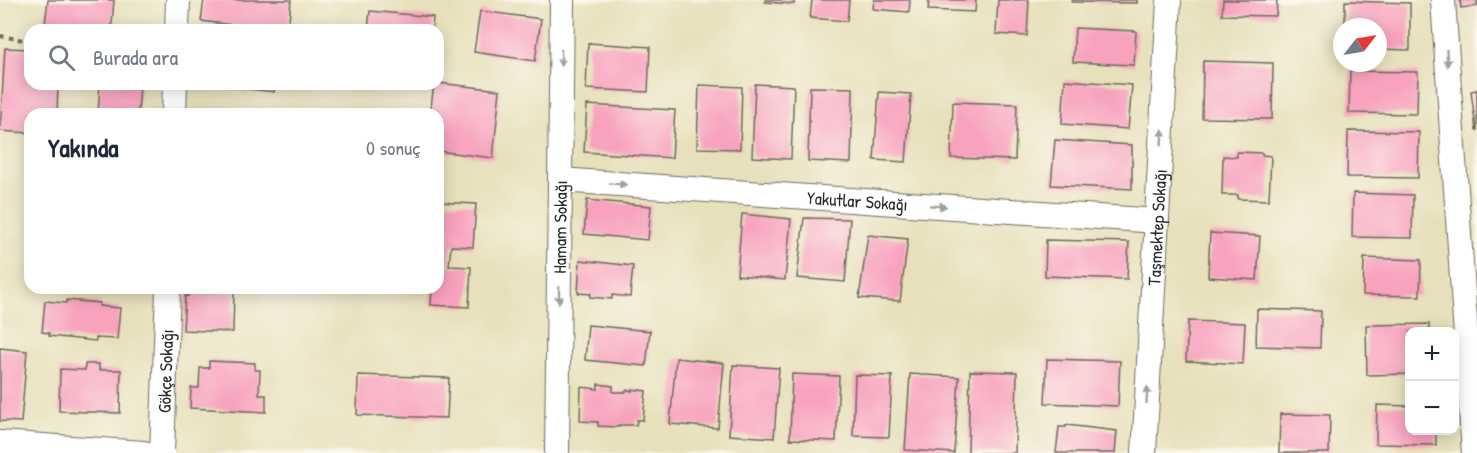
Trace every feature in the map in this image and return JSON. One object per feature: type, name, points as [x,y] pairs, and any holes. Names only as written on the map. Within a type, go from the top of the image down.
[{"type":"street","points":[[177,24],[178,0]]},
{"type":"street","name":"Hamam Sokağı","points":[[557,453],[562,0]]},
{"type":"street","name":"Taşmektep Sokağı","points":[[1144,453],[1169,0]]},
{"type":"street","points":[[1443,0],[1474,453]]},
{"type":"street","points":[[174,108],[175,90]]},
{"type":"street","name":"Yakutlar Sokağı","points":[[560,180],[1157,221]]},
{"type":"street","name":"Gökçe Sokağı","points":[[162,453],[168,294]]},
{"type":"street","points":[[0,443],[144,453]]},
{"type":"path","points":[[0,36],[24,39]]},
{"type":"building","points":[[48,0],[114,0],[112,24],[45,24]]},
{"type":"building","points":[[204,0],[291,0],[289,24],[225,24],[201,21]]},
{"type":"building","points":[[765,0],[794,0],[794,4],[765,2]]},
{"type":"building","points":[[812,0],[849,0],[847,21],[810,18]]},
{"type":"building","points":[[874,0],[910,0],[909,12],[873,9]]},
{"type":"building","points":[[929,0],[976,0],[975,12],[928,10]]},
{"type":"building","points":[[998,0],[1029,0],[1027,36],[996,34]]},
{"type":"building","points":[[1073,0],[1137,0],[1137,3],[1072,2]]},
{"type":"building","points":[[1223,0],[1277,0],[1276,16],[1222,15]]},
{"type":"building","points":[[1460,0],[1477,0],[1477,6],[1461,8]]},
{"type":"building","points":[[1345,1],[1410,3],[1410,50],[1387,49],[1387,18],[1345,18]]},
{"type":"building","points":[[370,11],[433,17],[432,24],[369,24]]},
{"type":"building","points":[[480,11],[541,19],[535,61],[474,52]]},
{"type":"building","points":[[1075,28],[1136,31],[1134,65],[1073,62]]},
{"type":"building","points":[[588,43],[650,47],[648,92],[586,89]]},
{"type":"building","points":[[5,48],[24,49],[24,90],[58,90],[57,108],[24,108],[24,133],[0,131]]},
{"type":"building","points":[[1203,61],[1273,63],[1272,119],[1202,118]]},
{"type":"building","points":[[1350,72],[1418,72],[1417,114],[1349,113]]},
{"type":"building","points":[[1065,80],[1132,85],[1128,129],[1062,124]]},
{"type":"building","points":[[444,84],[500,90],[493,158],[444,152],[444,108],[431,108],[433,90],[444,90]]},
{"type":"building","points":[[755,84],[794,86],[791,159],[752,157]]},
{"type":"building","points":[[699,85],[742,87],[740,149],[697,148]]},
{"type":"building","points":[[810,87],[853,88],[851,163],[808,161]]},
{"type":"building","points":[[100,90],[140,90],[138,108],[98,108]]},
{"type":"building","points":[[1477,90],[1477,130],[1476,130],[1471,91]]},
{"type":"building","points":[[879,92],[911,94],[906,162],[874,160]]},
{"type":"building","points":[[953,102],[1017,104],[1015,160],[951,158]]},
{"type":"building","points":[[587,105],[675,110],[672,158],[584,152]]},
{"type":"building","points":[[1348,131],[1419,132],[1418,178],[1347,177]]},
{"type":"building","points":[[1055,140],[1132,145],[1132,189],[1051,185]]},
{"type":"building","points":[[1237,152],[1262,153],[1262,155],[1271,156],[1269,200],[1238,199],[1238,195],[1222,195],[1223,156],[1237,157]]},
{"type":"building","points":[[1353,193],[1413,195],[1412,238],[1352,237]]},
{"type":"building","points":[[587,200],[651,206],[648,240],[584,234]]},
{"type":"building","points":[[444,202],[476,204],[473,247],[451,246],[449,266],[471,267],[469,307],[431,305],[432,294],[444,294]]},
{"type":"building","points":[[742,214],[791,219],[785,280],[737,275]]},
{"type":"building","points":[[804,218],[850,219],[845,282],[797,278]]},
{"type":"building","points":[[1210,233],[1260,236],[1257,280],[1208,277]]},
{"type":"building","points":[[868,235],[908,239],[900,301],[859,298]]},
{"type":"building","points":[[1046,240],[1129,242],[1127,279],[1045,276]]},
{"type":"building","points":[[1364,258],[1421,260],[1420,296],[1363,295]]},
{"type":"building","points":[[580,260],[633,266],[630,297],[612,295],[612,299],[590,297],[591,294],[578,293]]},
{"type":"building","points":[[188,294],[234,294],[233,332],[183,330],[185,296]]},
{"type":"building","points":[[67,300],[100,303],[99,306],[120,308],[117,339],[96,338],[96,341],[49,336],[49,333],[42,332],[45,301],[66,303]]},
{"type":"building","points":[[1257,309],[1321,311],[1320,348],[1256,346]]},
{"type":"building","points":[[1188,321],[1245,323],[1243,364],[1186,361]]},
{"type":"building","points":[[1429,324],[1429,327],[1405,327],[1405,374],[1367,375],[1366,325]]},
{"type":"building","points":[[588,325],[650,331],[646,366],[585,360]]},
{"type":"building","points":[[0,348],[27,351],[21,422],[0,421]]},
{"type":"building","points":[[676,358],[724,363],[718,428],[670,424]]},
{"type":"building","points":[[1047,359],[1120,361],[1118,406],[1045,403]]},
{"type":"building","points":[[209,361],[255,363],[255,370],[260,370],[259,395],[266,395],[266,412],[190,408],[191,388],[199,388],[200,368],[209,368]]},
{"type":"building","points":[[85,364],[99,364],[99,370],[121,370],[120,413],[59,411],[60,369],[85,370]]},
{"type":"building","points":[[733,365],[779,368],[774,438],[729,435]]},
{"type":"building","points":[[970,371],[1017,372],[1015,453],[968,453]]},
{"type":"building","points":[[792,374],[839,376],[836,441],[790,439]]},
{"type":"building","points":[[910,374],[959,377],[954,453],[905,450]]},
{"type":"building","points":[[358,375],[449,378],[447,418],[357,415]]},
{"type":"building","points":[[855,375],[892,376],[889,437],[853,436]]},
{"type":"building","points":[[598,384],[613,386],[613,392],[626,392],[632,389],[646,391],[643,420],[637,420],[636,425],[619,425],[619,427],[598,426],[598,422],[580,421],[581,387],[598,389]]},
{"type":"building","points":[[1377,405],[1405,406],[1405,435],[1436,435],[1436,445],[1376,444]]},
{"type":"building","points":[[1280,414],[1330,415],[1329,453],[1279,453]]},
{"type":"building","points":[[1066,425],[1117,431],[1115,453],[1056,453],[1059,427],[1066,427]]}]
